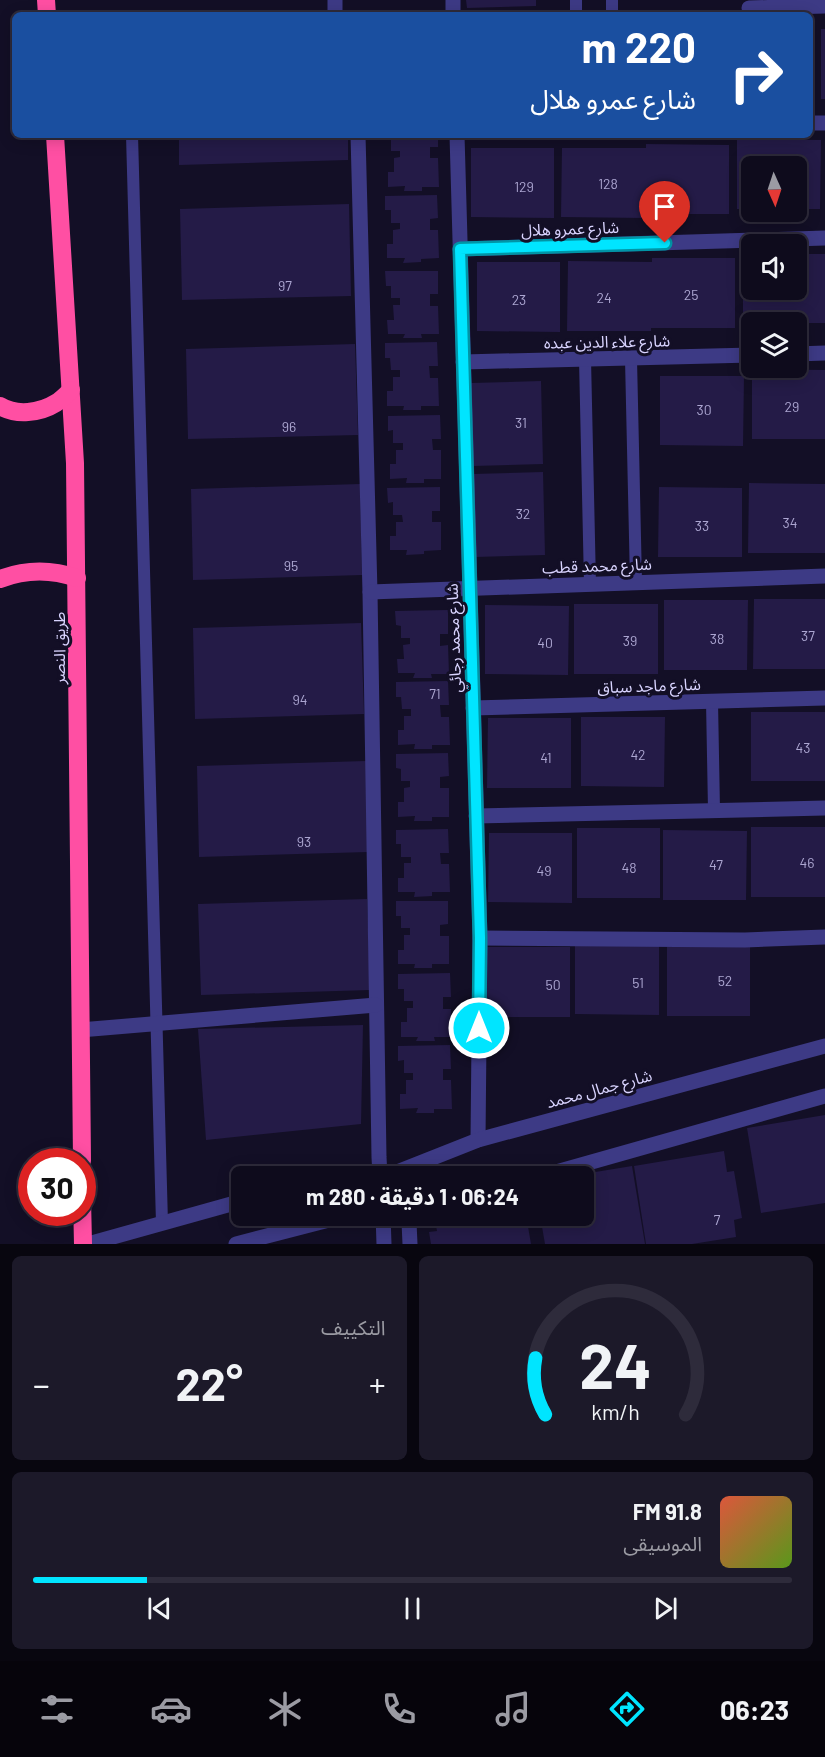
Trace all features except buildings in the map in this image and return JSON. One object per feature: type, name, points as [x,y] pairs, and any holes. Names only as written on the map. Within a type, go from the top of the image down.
[{"type":"highway","name":"طريق النصر","points":[[55,138],[75,463],[82,1148]]},
{"type":"highway","points":[[0,406],[22,412],[41,410],[57,403],[71,390]]},
{"type":"highway","points":[[0,579],[36,570],[64,573],[77,578]]},
{"type":"highway","points":[[83,1226],[83,1244]]},
{"type":"street","points":[[46,0],[57,0]]},
{"type":"street","points":[[750,8],[825,6]]},
{"type":"street","points":[[358,138],[370,592],[380,1166]]},
{"type":"street","name":"شارع محمد رجائي","points":[[457,138],[480,938],[478,1140]]},
{"type":"street","name":"شارع عمرو هلال","points":[[460,249],[825,238]]},
{"type":"street","points":[[807,354],[825,353]]},
{"type":"street","name":"شارع علاء الدين عبده","points":[[463,362],[741,355]]},
{"type":"street","name":"شارع محمد قطب","points":[[370,592],[825,576]]},
{"type":"street","name":"شارع ماجد سباق","points":[[473,708],[825,698]]},
{"type":"street","points":[[476,816],[825,808]]},
{"type":"street","points":[[480,938],[745,940],[825,937]]},
{"type":"street","points":[[80,1030],[376,1005]]},
{"type":"street","name":"شارع جمال محمد","points":[[412,1166],[478,1140],[825,1046]]},
{"type":"street","points":[[577,1166],[825,1096]]},
{"type":"street","points":[[88,1244],[130,1238],[162,1223],[231,1204]]},
{"type":"street","points":[[236,1244],[265,1240],[310,1226]]},
{"type":"street","points":[[383,1226],[384,1244]]},
{"type":"street","points":[[409,1226],[410,1244]]},
{"type":"lane","points":[[132,138],[162,1223]]},
{"type":"lane","points":[[631,358],[636,582]]},
{"type":"lane","points":[[585,359],[590,584]]},
{"type":"lane","points":[[712,701],[714,810]]},
{"type":"route","points":[[479,1028],[480,938],[460,249],[665,243]]}]
